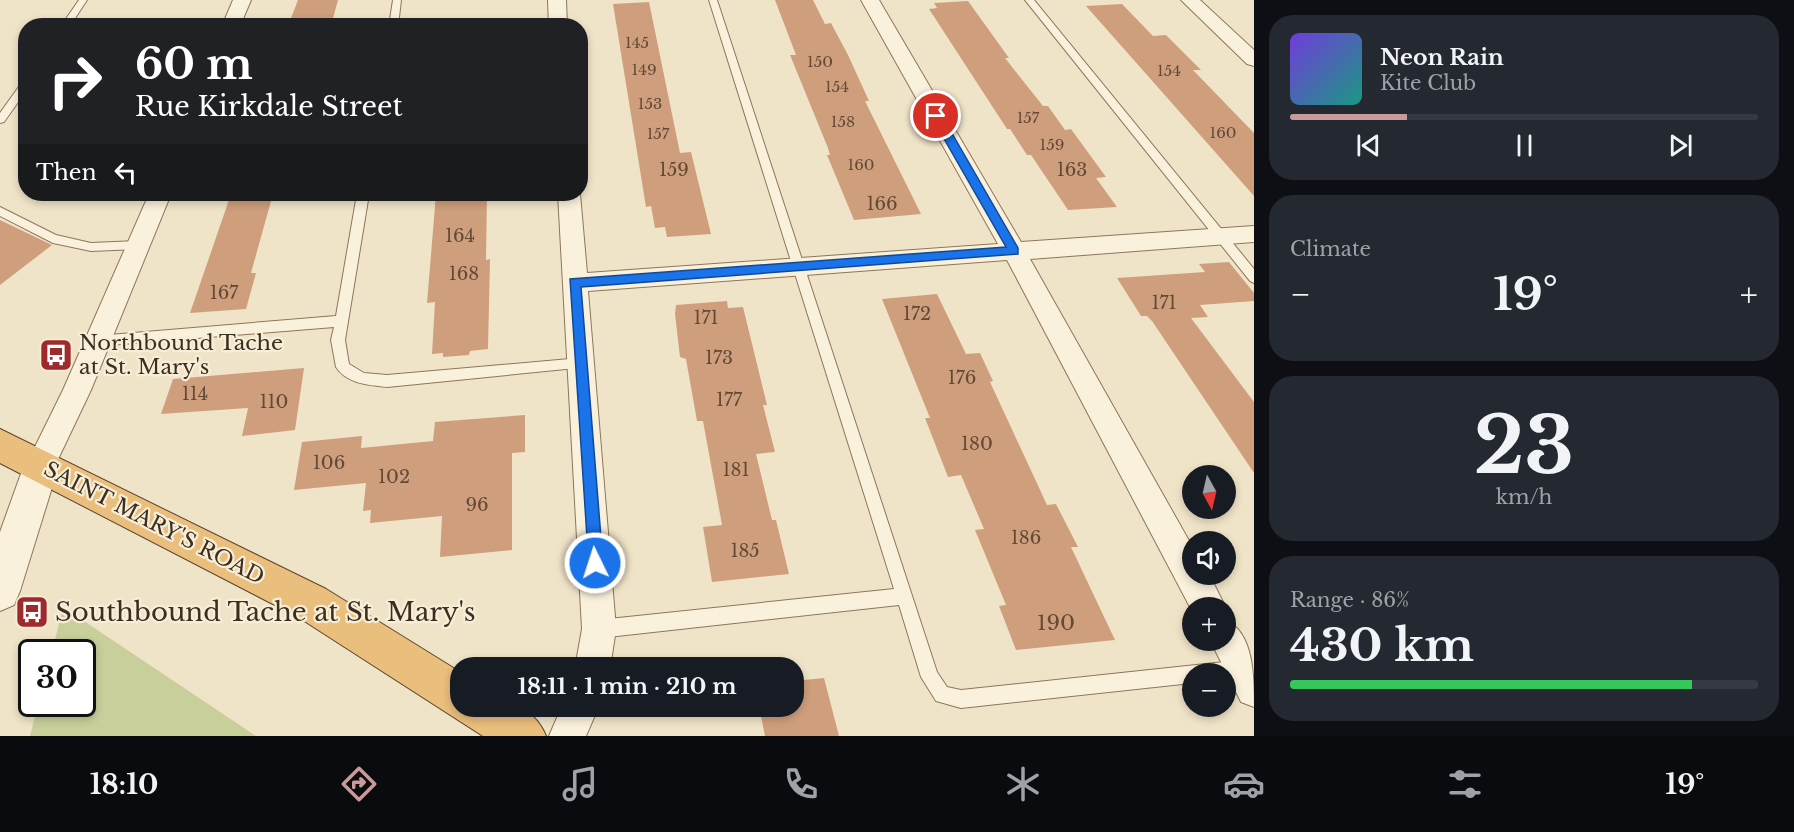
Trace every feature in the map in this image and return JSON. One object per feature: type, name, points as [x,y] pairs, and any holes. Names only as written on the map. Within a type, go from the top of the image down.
[{"type":"highway","name":"SAINT MARY'S ROAD","points":[[0,445],[312,603],[450,691]]},
{"type":"highway","points":[[493,717],[523,736]]},
{"type":"street","points":[[234,18],[242,0]]},
{"type":"street","points":[[557,0],[558,18]]},
{"type":"street","points":[[870,0],[1014,251],[1203,597]]},
{"type":"street","points":[[1190,0],[1254,60]]},
{"type":"street","points":[[0,591],[41,465],[157,201]]},
{"type":"street","points":[[569,201],[599,629],[594,657]]},
{"type":"street","points":[[574,282],[1254,234]]},
{"type":"street","points":[[1233,651],[1248,679]]},
{"type":"street","points":[[567,736],[576,717]]},
{"type":"lane","points":[[71,18],[83,0]]},
{"type":"lane","points":[[394,18],[397,0]]},
{"type":"lane","points":[[713,0],[930,677],[942,695],[961,699],[1182,675]]},
{"type":"lane","points":[[1029,0],[1254,278]]},
{"type":"lane","points":[[0,120],[18,94]]},
{"type":"lane","points":[[362,201],[340,321],[338,340],[343,367],[361,378],[387,381],[581,363]]},
{"type":"lane","points":[[0,211],[53,239],[90,248],[138,245]]},
{"type":"lane","points":[[97,341],[340,321]]},
{"type":"lane","points":[[599,629],[904,596]]},
{"type":"green space","points":[[63,607],[256,736],[30,736],[35,717],[96,717],[96,639],[55,639]]},
{"type":"building","points":[[298,0],[338,0],[333,18],[291,18]]},
{"type":"building","points":[[775,0],[813,0],[825,24],[831,23],[869,101],[865,101],[921,214],[854,220],[790,55],[796,55]]},
{"type":"building","points":[[968,1],[1009,58],[1005,58],[1043,106],[1048,106],[1065,130],[1071,129],[1106,177],[1096,178],[1117,207],[1068,210],[1031,155],[1027,155],[1010,129],[1007,129],[929,9],[937,8],[934,3]]},
{"type":"building","points":[[649,2],[680,153],[691,152],[711,234],[667,237],[665,227],[655,228],[651,206],[646,207],[613,4]]},
{"type":"building","points":[[1122,4],[1153,36],[1166,35],[1201,70],[1193,70],[1254,133],[1254,196],[1086,6]]},
{"type":"building","points":[[229,201],[271,201],[251,273],[256,273],[246,309],[190,313]]},
{"type":"building","points":[[435,201],[487,201],[486,260],[490,259],[488,349],[470,351],[469,355],[443,357],[443,353],[432,354],[435,302],[427,303]]},
{"type":"building","points":[[0,220],[52,245],[0,285]]},
{"type":"building","points":[[1229,262],[1254,293],[1254,301],[1200,305],[1208,317],[1191,318],[1254,402],[1254,473],[1152,321],[1147,316],[1141,316],[1117,278],[1205,272],[1199,264]]},
{"type":"building","points":[[937,294],[966,354],[980,353],[993,381],[990,382],[1047,505],[1056,504],[1078,547],[1071,547],[1115,640],[1016,650],[999,606],[1006,605],[975,530],[984,529],[961,475],[948,477],[925,418],[930,418],[882,299]]},
{"type":"building","points":[[727,301],[728,308],[743,307],[767,405],[763,405],[775,452],[756,454],[772,520],[776,520],[789,574],[712,582],[703,527],[722,525],[703,421],[697,421],[686,359],[680,357],[675,314],[676,305]]},
{"type":"building","points":[[304,368],[295,430],[242,436],[248,408],[161,414],[173,379]]},
{"type":"building","points":[[525,415],[525,452],[512,453],[512,550],[440,557],[442,516],[370,523],[371,510],[363,511],[366,483],[294,490],[302,442],[362,436],[361,448],[433,441],[435,422]]},
{"type":"building","points":[[824,678],[839,736],[765,736],[761,717],[804,717],[804,680]]},
{"type":"place","name":"Northbound Tache at St. Mary's","points":[[56,355]]},
{"type":"place","name":"Southbound Tache at St. Mary's","points":[[32,612]]},
{"type":"route","points":[[595,563],[574,282],[1014,251],[936,116]]}]
